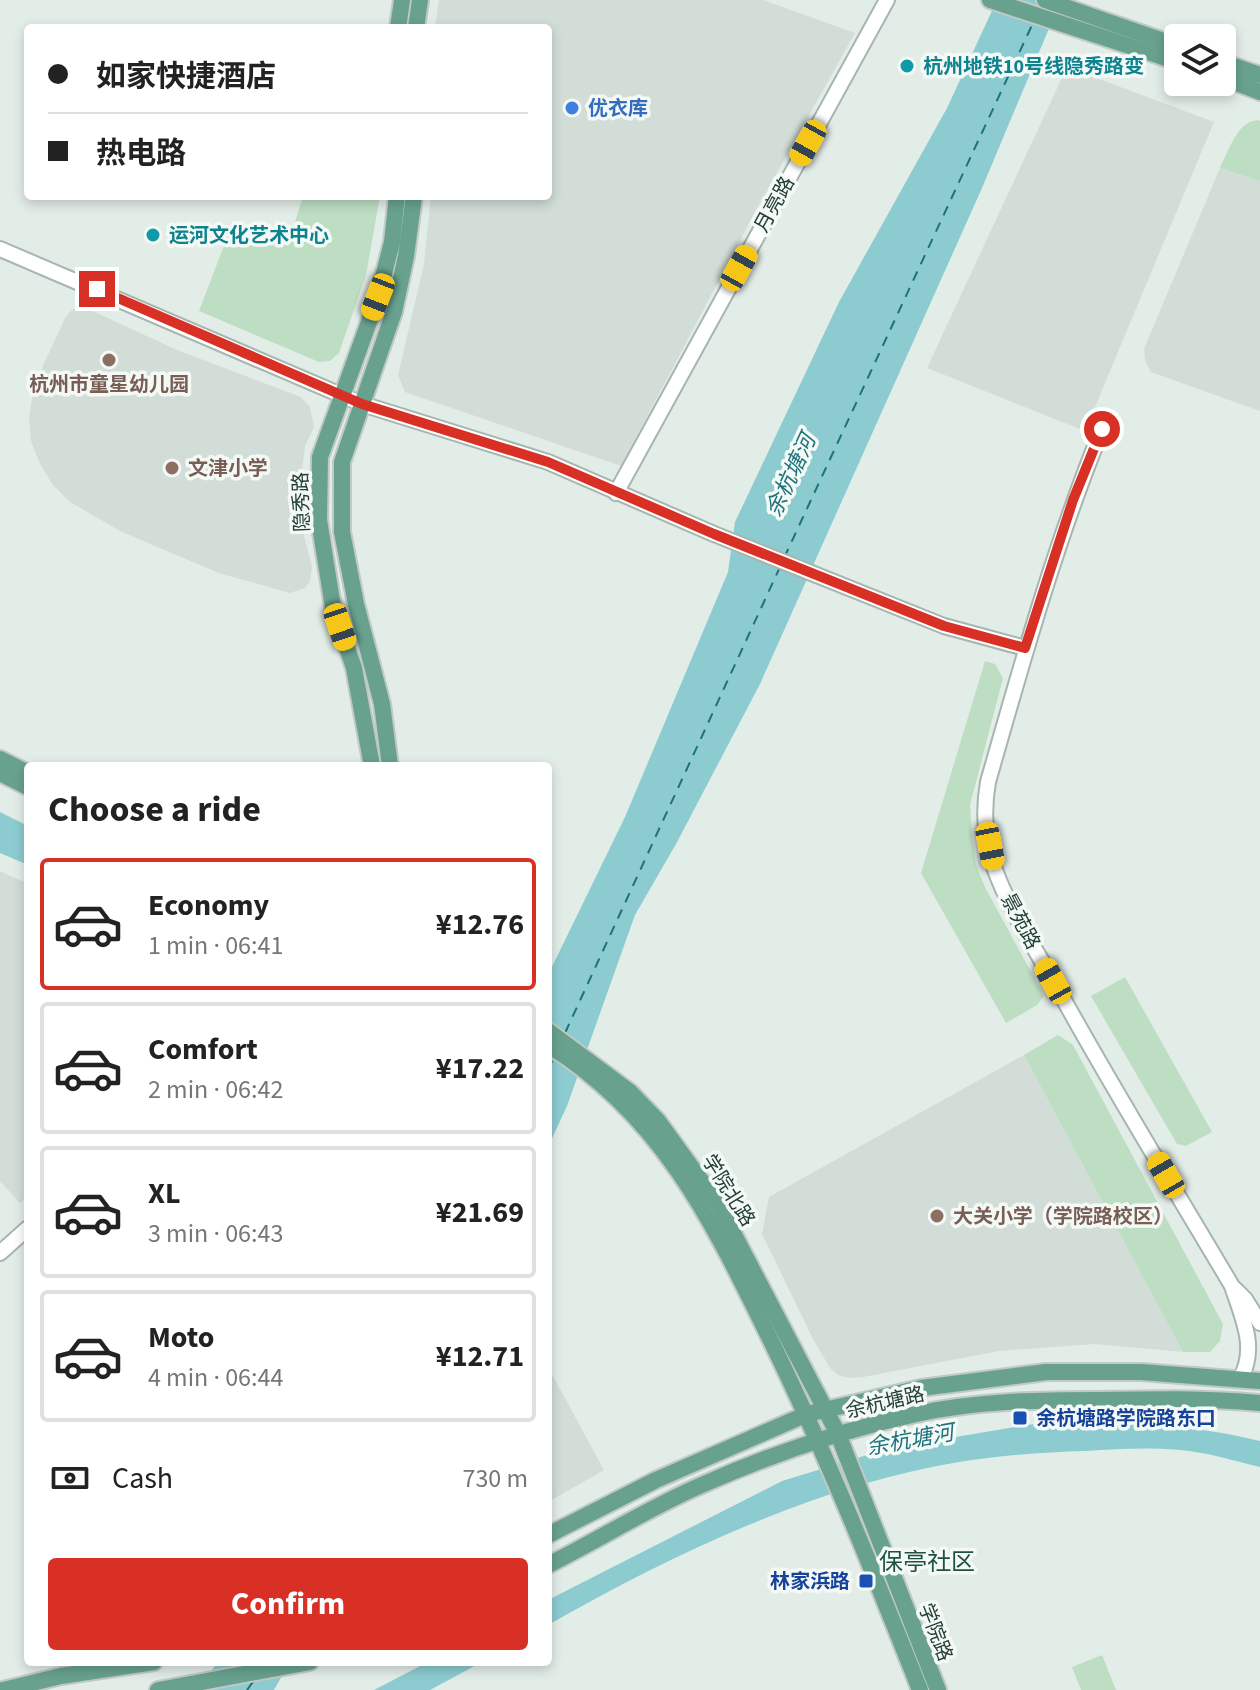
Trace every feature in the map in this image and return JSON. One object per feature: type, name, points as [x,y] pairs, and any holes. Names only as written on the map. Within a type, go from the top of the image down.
[{"type":"main road","points":[[399,24],[402,0]]},
{"type":"main road","points":[[417,24],[420,0]]},
{"type":"main road","points":[[990,0],[1164,57]]},
{"type":"main road","points":[[1045,0],[1164,41]]},
{"type":"main road","points":[[1236,67],[1260,75]]},
{"type":"main road","points":[[1236,83],[1260,92]]},
{"type":"main road","name":"隐秀路","points":[[371,762],[354,668],[333,607],[319,520],[320,457],[378,297],[392,242],[397,200]]},
{"type":"main road","name":"隐秀路","points":[[389,762],[382,704],[356,604],[342,532],[342,462],[394,312],[413,200]]},
{"type":"main road","points":[[0,759],[24,771]]},
{"type":"main road","points":[[0,773],[24,785]]},
{"type":"main road","name":"学院北路","points":[[552,1034],[626,1097],[716,1228],[807,1414]]},
{"type":"main road","name":"学院北路","points":[[552,1048],[658,1121],[718,1204],[826,1410]]},
{"type":"main road","name":"余杭塘路","points":[[552,1533],[670,1473],[807,1414],[921,1388],[1046,1372],[1141,1372],[1260,1381]]},
{"type":"main road","name":"余杭塘路","points":[[552,1563],[700,1485],[838,1434],[918,1414],[985,1403],[1165,1399],[1260,1403]]},
{"type":"main road","name":"学院路","points":[[826,1410],[938,1690]]},
{"type":"main road","name":"学院路","points":[[807,1414],[920,1690]]},
{"type":"main road","points":[[3,1690],[61,1676],[127,1666]]},
{"type":"main road","points":[[158,1690],[289,1666]]},
{"type":"street","name":"月亮路","points":[[616,493],[887,0]]},
{"type":"street","points":[[0,249],[362,404],[548,462],[714,534],[944,626],[1025,648]]},
{"type":"street","name":"景苑路","points":[[1102,429],[1073,500],[1025,648],[984,804],[993,865],[1007,897],[1068,1009],[1232,1286],[1248,1336],[1246,1369],[1240,1379]]},
{"type":"street","points":[[0,1253],[24,1232]]},
{"type":"street","name":"景苑路","points":[[1232,1286],[1245,1299],[1260,1323]]},
{"type":"shaded area","points":[[439,0],[763,0],[855,33],[755,212],[621,466],[405,392],[398,375],[424,264],[431,200],[552,200],[552,24],[436,24]]},
{"type":"shaded area","points":[[1067,67],[1214,122],[1085,431],[927,368]]},
{"type":"shaded area","points":[[1220,168],[1260,181],[1260,411],[1151,372],[1145,361],[1144,349]]},
{"type":"shaded area","name":"文津小学","points":[[82,306],[177,350],[301,397],[310,407],[314,427],[305,446],[299,498],[302,528],[312,567],[310,581],[305,588],[290,593],[219,573],[122,532],[70,502],[53,485],[31,441],[29,418],[32,398],[41,370],[66,316]]},
{"type":"shaded area","points":[[0,871],[24,882],[24,1200],[20,1203],[0,1181]]},
{"type":"shaded area","name":"大关小学（学院路校区）","points":[[1024,1055],[1183,1352],[1095,1344],[999,1351],[863,1377],[838,1375],[830,1368],[813,1339],[762,1234],[769,1197]]},
{"type":"shaded area","points":[[552,1374],[604,1470],[552,1500]]},
{"type":"green space","points":[[1260,121],[1260,181],[1220,168],[1239,132]]},
{"type":"green space","points":[[302,200],[379,200],[366,275],[339,353],[330,361],[319,362],[199,311],[233,222],[289,242]]},
{"type":"green space","points":[[985,661],[995,664],[1003,678],[970,805],[976,865],[1044,996],[1037,1005],[1006,1023],[921,873]]},
{"type":"green space","points":[[1125,977],[1212,1132],[1186,1146],[1177,1144],[1091,996]]},
{"type":"green space","points":[[1058,1035],[1073,1045],[1223,1324],[1220,1341],[1210,1352],[1183,1352],[1024,1055]]},
{"type":"green space","points":[[1102,1655],[1116,1690],[1081,1690],[1072,1667]]},
{"type":"water","name":"余杭塘河","points":[[997,0],[1061,0],[982,188],[760,684],[635,915],[567,1106],[552,1138],[552,967],[625,817],[728,572],[735,522],[839,302],[947,108]]},
{"type":"water","points":[[0,812],[24,824],[24,863],[0,853]]},
{"type":"water","points":[[1063,1419],[1187,1428],[1260,1441],[1260,1467],[1201,1453],[1144,1449],[1010,1455],[910,1472],[856,1486],[749,1525],[646,1572],[552,1623],[552,1598],[782,1481],[890,1448]]},
{"type":"water","points":[[215,1666],[288,1666],[274,1690],[196,1690]]},
{"type":"water","points":[[420,1666],[475,1666],[430,1690],[374,1690]]},
{"type":"ferry route","points":[[784,558],[1033,23]]},
{"type":"ferry route","points":[[565,1033],[780,567]]},
{"type":"ferry route","points":[[552,1061],[554,1057]]},
{"type":"ferry route","points":[[247,1690],[255,1679]]},
{"type":"place","name":"杭州地铁10号线隐秀路变","points":[[907,66]]},
{"type":"place","name":"优衣库","points":[[572,108]]},
{"type":"place","name":"运河文化艺术中心","points":[[153,235]]},
{"type":"place","name":"杭州市童星幼儿园","points":[[109,360]]},
{"type":"place","name":"文津小学","points":[[172,468]]},
{"type":"place","name":"大关小学（学院路校区）","points":[[937,1216]]},
{"type":"place","name":"余杭塘路学院路东口","points":[[1020,1418]]},
{"type":"place","name":"林家浜路","points":[[866,1581]]},
{"type":"district","name":"保亭社区","points":[[927,1562]]},
{"type":"route","points":[[97,289],[362,404],[548,462],[714,534],[944,626],[1025,648],[1073,500],[1102,429]]}]
